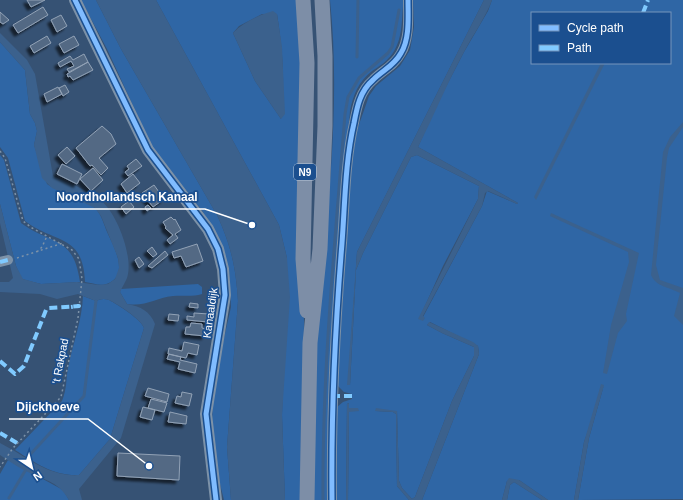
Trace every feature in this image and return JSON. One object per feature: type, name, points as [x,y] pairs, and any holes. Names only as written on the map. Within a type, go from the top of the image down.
[{"type":"main road","name":"N9","points":[[303,0],[307,63],[303,259],[310,343]]},
{"type":"main road","name":"N9","points":[[307,500],[310,343],[319,256],[325,126],[325,56],[322,0]]},
{"type":"street","name":"Kanaaldijk","points":[[75,0],[148,150],[208,229],[218,249],[223,268],[225,295],[206,414],[216,500]]},
{"type":"street","points":[[332,500],[334,349],[347,179],[353,126],[360,97],[372,80],[392,65],[402,52],[407,31],[408,0]]},
{"type":"path","points":[[36,253],[42,247],[47,236]]},
{"type":"path","points":[[18,257],[36,253],[62,243]]},
{"type":"shaded area","points":[[81,0],[96,0],[121,49],[217,215],[226,236],[234,267],[238,301],[227,447],[231,500],[224,500],[217,472],[212,428],[213,387],[231,307],[229,269],[216,236],[203,212],[152,147],[107,49]]},
{"type":"shaded area","points":[[96,0],[156,0],[279,225],[287,258],[290,297],[282,415],[285,500],[231,500],[227,447],[238,301],[236,278],[229,247],[217,215],[121,49]]},
{"type":"shaded area","points":[[156,0],[298,0],[304,54],[301,264],[304,320],[302,500],[285,500],[282,415],[287,258],[279,225]],"holes":[[[262,14],[277,14],[283,66],[281,119],[255,81],[233,33],[239,26]]]},
{"type":"shaded area","points":[[330,0],[403,0],[403,6],[399,41],[393,54],[367,75],[360,84],[353,99],[350,111],[329,379],[328,500],[313,500],[316,340],[328,212],[333,128],[334,85]]},
{"type":"shaded area","points":[[413,0],[484,0],[357,252],[348,385],[350,385],[356,270],[411,157],[417,155],[479,186],[478,199],[443,266],[419,319],[423,317],[482,206],[487,191],[517,204],[518,203],[418,147],[437,104],[464,52],[488,11],[492,0],[683,0],[683,499],[578,500],[589,438],[604,385],[584,442],[574,500],[548,500],[519,480],[507,481],[502,500],[422,500],[479,354],[478,346],[430,322],[427,325],[474,347],[474,356],[452,401],[415,497],[412,499],[402,488],[399,481],[397,411],[376,411],[393,412],[396,414],[397,486],[409,500],[348,500],[349,411],[359,411],[349,408],[349,403],[347,404],[346,500],[335,500],[337,407],[343,402],[352,399],[352,394],[344,392],[337,385],[351,170],[356,133],[369,96],[376,86],[400,66],[410,50],[414,27]]},
{"type":"shaded area","points":[[484,0],[492,0],[486,14],[458,64],[418,147],[518,203],[517,204],[488,191],[485,193],[482,206],[423,316],[425,318],[423,321],[418,319],[478,199],[479,186],[417,155],[411,157],[356,270],[350,385],[347,385],[357,252]]},
{"type":"shaded area","points":[[273,11],[277,14],[282,47],[285,114],[281,119],[255,81],[233,33],[252,19]]},
{"type":"shaded area","points":[[0,33],[27,60],[35,74],[53,176],[95,196],[112,214],[122,236],[128,259],[129,269],[127,278],[120,292],[127,304],[136,306],[147,312],[155,324],[121,438],[79,489],[82,500],[69,500],[65,493],[55,484],[21,468],[0,455],[0,443],[47,469],[57,473],[79,475],[110,439],[144,328],[129,312],[107,299],[96,301],[78,294],[57,299],[40,294],[0,292],[0,282],[9,282],[13,278],[0,223],[0,204],[16,266],[23,279],[41,284],[77,282],[99,285],[108,284],[115,279],[119,268],[118,258],[101,216],[95,208],[52,188],[42,178],[34,145],[37,131],[30,114],[25,70],[0,42]]},
{"type":"shaded area","points":[[0,42],[25,70],[30,114],[37,131],[34,145],[47,184],[92,205],[98,212],[114,246],[119,267],[115,279],[109,283],[100,285],[85,282],[83,266],[79,255],[73,247],[25,221],[8,158],[0,147]]},
{"type":"shaded area","points":[[600,64],[604,64],[536,200],[534,197]]},
{"type":"shaded area","points":[[683,122],[683,127],[669,148],[667,158],[656,265],[660,280],[683,288],[683,325],[674,316],[680,293],[659,284],[651,275],[663,152],[670,137]]},
{"type":"shaded area","points":[[0,155],[4,160],[21,223],[67,249],[77,267],[80,282],[41,284],[22,279],[16,266],[0,204]]},
{"type":"shaded area","points":[[551,213],[639,253],[626,314],[627,321],[618,333],[607,374],[603,373],[611,325],[629,262],[628,252],[550,216]]},
{"type":"shaded area","points":[[198,284],[202,287],[202,294],[167,297],[134,305],[127,304],[120,292],[121,289]]},
{"type":"shaded area","points":[[83,296],[96,301],[102,299],[109,300],[139,321],[144,328],[110,439],[79,475],[70,475],[45,468],[15,450],[62,401],[64,397],[68,368],[81,314]]},
{"type":"shaded area","points":[[429,322],[473,342],[478,346],[479,354],[422,500],[409,500],[397,486],[396,414],[393,412],[375,411],[376,408],[397,411],[399,481],[402,488],[412,499],[415,497],[452,401],[474,356],[474,347],[427,325]]},
{"type":"shaded area","points":[[601,384],[604,385],[589,438],[578,500],[574,500],[584,442]]},
{"type":"shaded area","points":[[349,403],[349,408],[358,408],[359,411],[349,412],[348,500],[346,500],[347,404]]},
{"type":"shaded area","points":[[8,460],[63,490],[69,500],[0,500],[0,474]]},
{"type":"shaded area","points":[[509,478],[519,480],[548,500],[542,500],[514,482],[510,485],[507,500],[502,500]]},
{"type":"shaded area","points":[[514,482],[542,500],[507,500],[510,485]]},
{"type":"building","points":[[27,0],[45,0],[31,7]]},
{"type":"building","points":[[43,7],[48,15],[18,33],[13,25]]},
{"type":"building","points":[[0,12],[9,20],[3,24],[0,22]]},
{"type":"building","points":[[61,15],[67,26],[57,32],[51,20]]},
{"type":"building","points":[[47,36],[51,43],[34,53],[30,46]]},
{"type":"building","points":[[74,36],[79,45],[64,53],[59,44]]},
{"type":"building","points":[[84,54],[88,62],[69,72],[67,69],[74,66],[71,61],[60,67],[58,63],[70,56],[73,60]]},
{"type":"building","points":[[88,62],[93,70],[73,80],[70,76],[68,77],[67,74]]},
{"type":"building","points":[[65,85],[69,92],[63,96],[59,88]]},
{"type":"building","points":[[58,87],[62,94],[47,102],[44,94]]},
{"type":"building","points":[[102,126],[111,134],[116,144],[99,158],[108,168],[101,175],[92,165],[90,166],[76,148]]},
{"type":"building","points":[[67,147],[75,156],[66,164],[58,155]]},
{"type":"building","points":[[136,159],[142,166],[128,176],[125,172],[129,169],[127,166]]},
{"type":"building","points":[[62,164],[82,174],[77,184],[57,174]]},
{"type":"building","points":[[93,168],[103,180],[91,191],[80,179]]},
{"type":"building","points":[[133,174],[140,183],[127,193],[121,184]]},
{"type":"building","points":[[154,185],[164,199],[153,207],[142,193]]},
{"type":"building","points":[[129,201],[134,207],[126,214],[121,207]]},
{"type":"building","points":[[148,205],[151,208],[147,211],[145,207]]},
{"type":"building","points":[[171,217],[174,220],[175,219],[181,230],[175,234],[178,238],[170,244],[167,240],[173,235],[165,228],[166,227],[163,222]]},
{"type":"building","points":[[197,244],[203,261],[186,267],[181,256],[174,258],[172,252]]},
{"type":"building","points":[[152,247],[157,254],[153,257],[147,251]]},
{"type":"building","points":[[165,251],[168,255],[152,268],[148,266]]},
{"type":"building","points":[[139,257],[144,264],[139,268],[135,260]]},
{"type":"building","points":[[190,303],[198,304],[198,308],[189,307]]},
{"type":"building","points":[[194,313],[209,314],[208,322],[187,320],[187,316],[194,317]]},
{"type":"building","points":[[169,314],[179,315],[178,321],[168,320]]},
{"type":"building","points":[[191,323],[202,324],[202,328],[206,329],[205,336],[185,334],[186,327],[190,327]]},
{"type":"building","points":[[184,342],[199,345],[197,355],[188,353],[186,358],[168,354],[169,348],[182,351]]},
{"type":"building","points":[[169,354],[181,357],[180,360],[197,364],[195,373],[178,369],[180,362],[167,359]]},
{"type":"building","points":[[148,388],[169,394],[167,402],[145,396]]},
{"type":"building","points":[[182,392],[192,394],[189,406],[175,403],[177,396],[181,397]]},
{"type":"building","points":[[151,399],[167,403],[164,412],[148,408]]},
{"type":"building","points":[[143,407],[155,410],[152,420],[140,417]]},
{"type":"building","points":[[170,412],[187,416],[186,424],[168,422]]},
{"type":"building","points":[[118,453],[180,456],[179,480],[117,476]]},
{"type":"waterway","points":[[357,57],[358,0]]},
{"type":"waterway","points":[[323,500],[323,451],[327,355],[345,114],[348,97],[359,78],[388,53],[392,47],[399,10]]},
{"type":"waterway","points":[[27,458],[84,396],[96,301]]},
{"type":"waterway","points":[[9,498],[25,471]]},
{"type":"marked path","points":[[643,12],[648,0]]},
{"type":"marked path","points":[[0,262],[8,260]]},
{"type":"marked path","points":[[0,361],[15,374],[24,366],[46,310],[49,308],[79,306],[71,307]]},
{"type":"marked path","points":[[332,396],[353,396]]},
{"type":"marked path","points":[[0,433],[17,443]]},
{"type":"cycle path","points":[[75,0],[148,150],[208,229],[218,249],[223,269],[225,295],[206,414],[216,500]]},
{"type":"cycle path","points":[[332,500],[335,339],[346,183],[351,138],[358,105],[362,94],[373,80],[392,65],[404,47],[408,27],[408,0]]},
{"type":"place","name":"Noordhollandsch Kanaal","points":[[252,225]]},
{"type":"place","name":"Dijckhoeve","points":[[149,466]]}]
